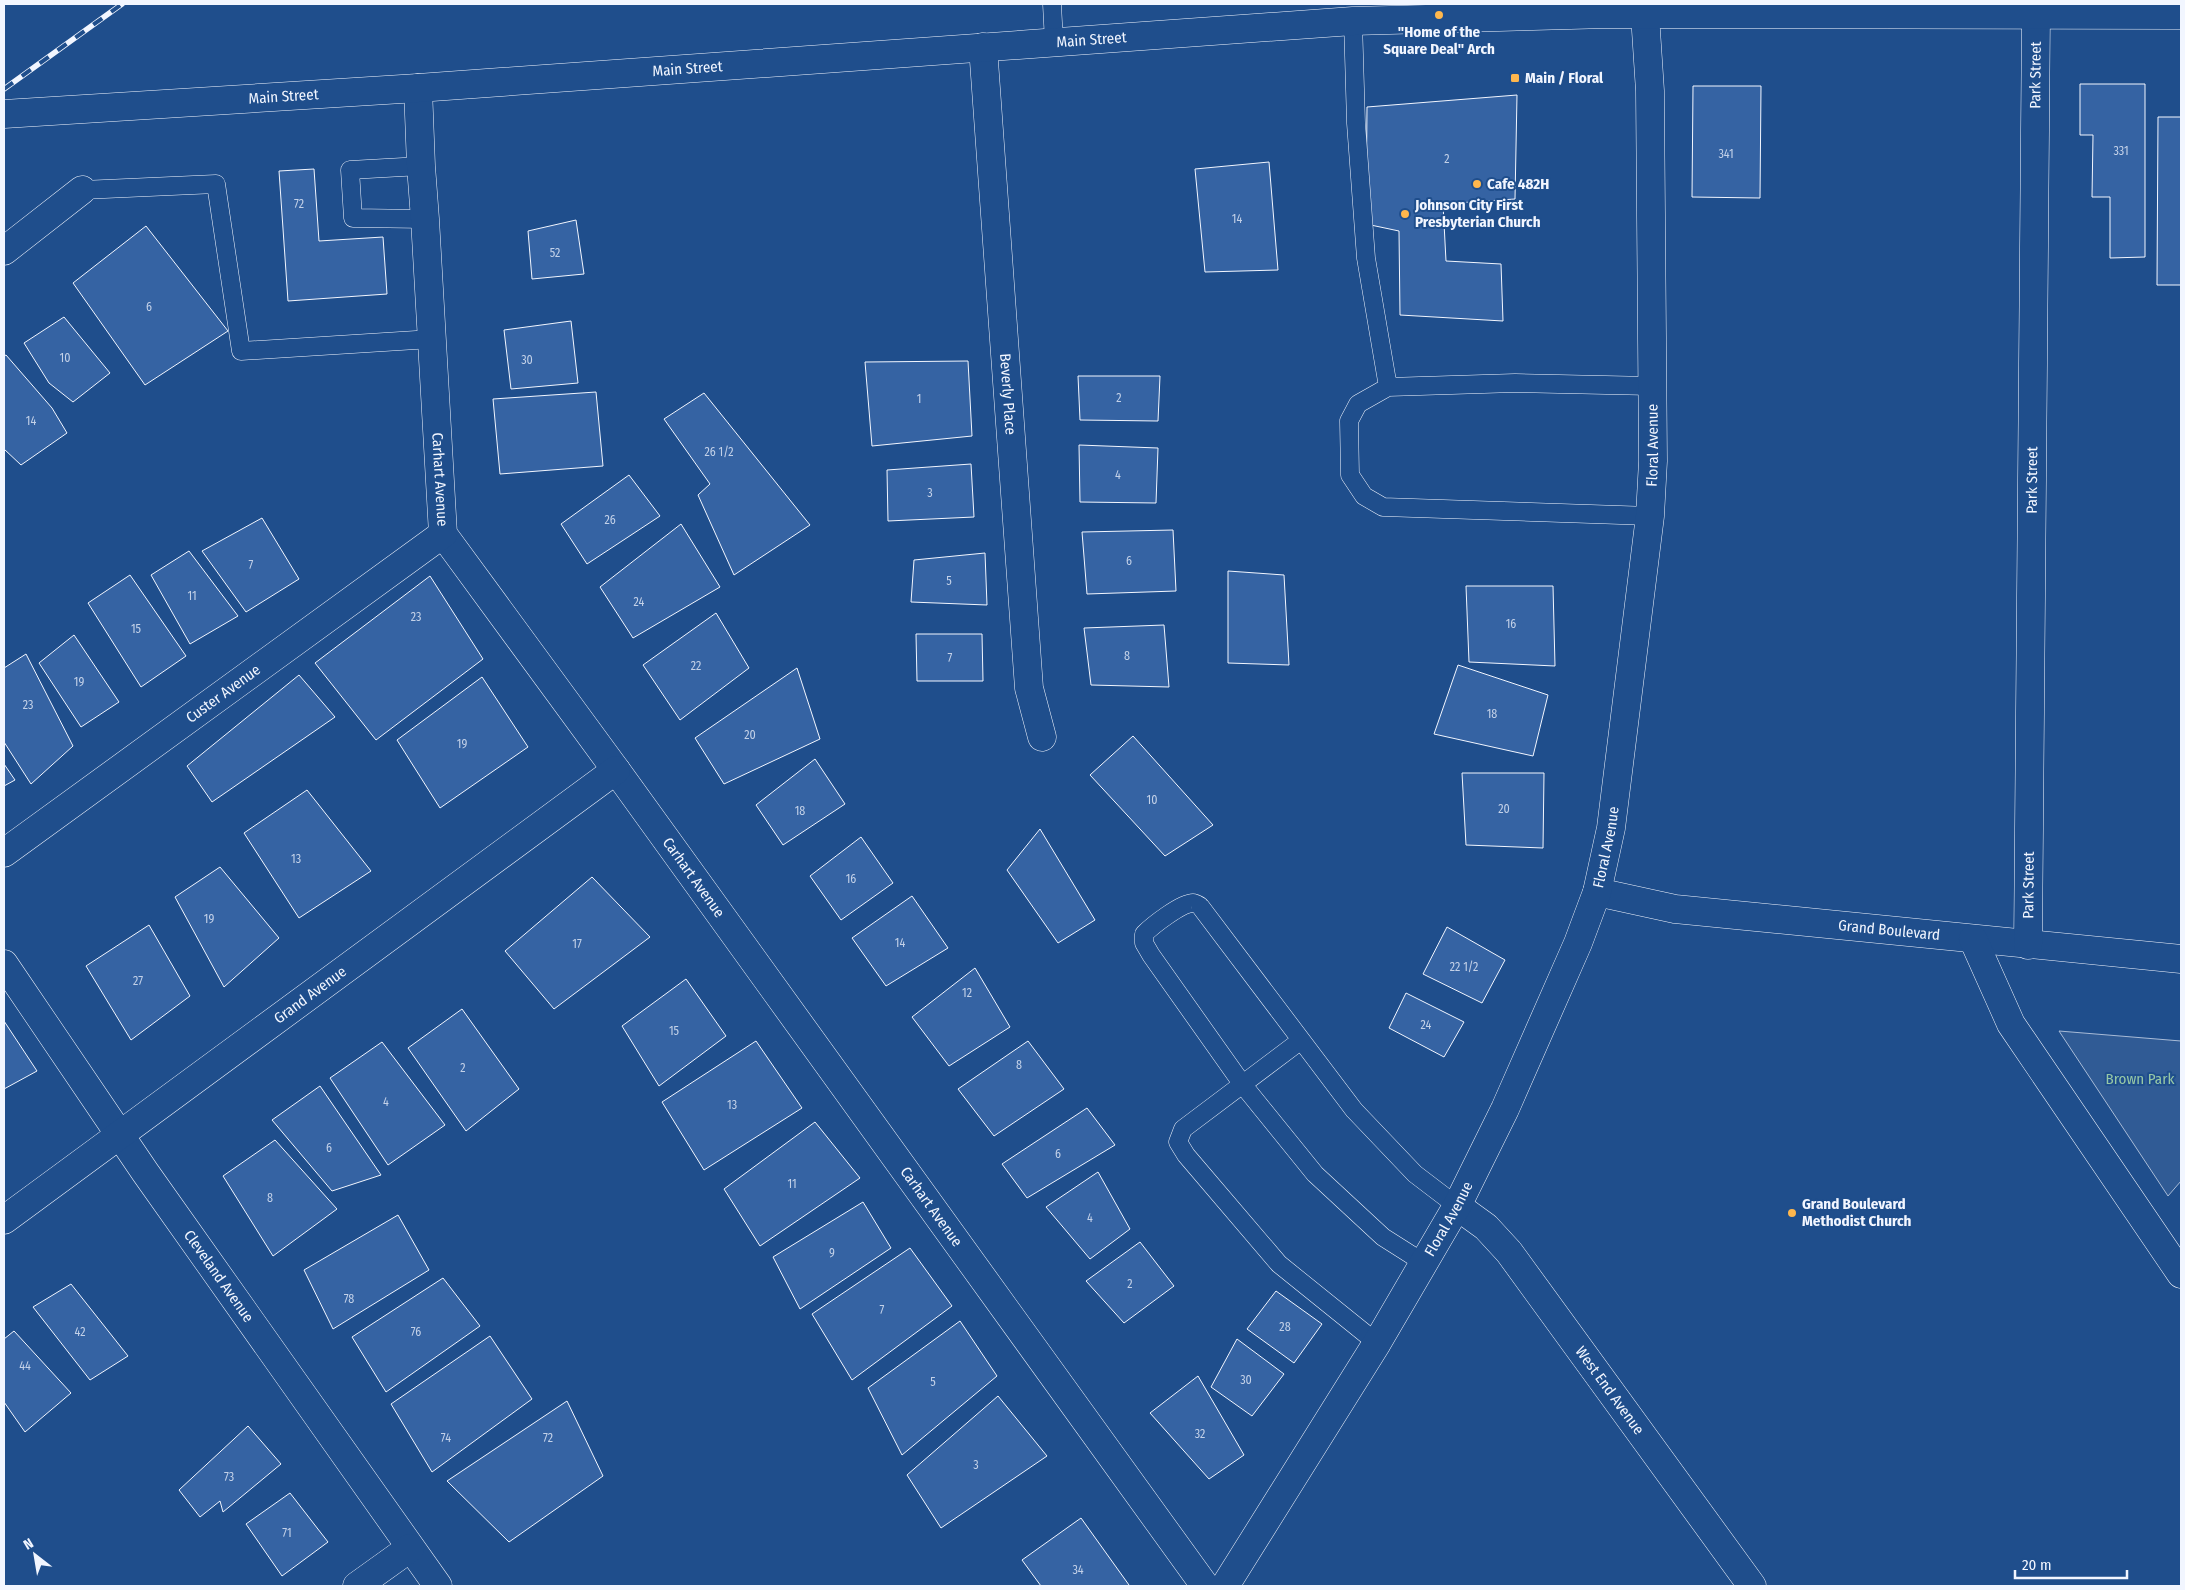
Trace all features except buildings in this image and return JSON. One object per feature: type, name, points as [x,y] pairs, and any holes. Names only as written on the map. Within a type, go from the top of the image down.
[{"type":"street","name":"Main Street","points":[[4,114],[418,88],[1353,21],[1514,16],[1645,9],[2024,11],[2181,15]]},
{"type":"street","name":"Floral Avenue","points":[[1225,1586],[1376,1343],[1457,1206],[1509,1100],[1578,943],[1597,892],[1611,828],[1650,516],[1653,461],[1650,91],[1645,9]]},
{"type":"street","name":"Park Street","points":[[2024,11],[2028,945]]},
{"type":"street","name":"Beverly Place","points":[[984,48],[1029,688],[1042,737]]},
{"type":"street","name":"Carhart Avenue","points":[[418,88],[443,534],[616,770],[1205,1586]]},
{"type":"street","points":[[4,250],[82,190]]},
{"type":"street","name":"Custer Avenue","points":[[4,853],[443,534]]},
{"type":"street","name":"Grand Avenue","points":[[4,1220],[616,770]]},
{"type":"street","name":"Grand Boulevard","points":[[1597,892],[1674,909],[2181,959]]},
{"type":"street","points":[[1972,939],[2011,1024],[2181,1274]]},
{"type":"street","name":"Cleveland Avenue","points":[[4,964],[120,1134],[438,1586]]},
{"type":"street","name":"West End Avenue","points":[[1457,1206],[1486,1227],[1509,1252],[1752,1586]]},
{"type":"street","points":[[357,1586],[410,1548]]},
{"type":"lane","points":[[1052,4],[1054,42]]},
{"type":"lane","points":[[1353,21],[1356,123],[1366,258],[1388,387]]},
{"type":"lane","points":[[421,166],[350,170],[353,218],[426,219]]},
{"type":"lane","points":[[82,190],[216,184],[241,351],[432,339]]},
{"type":"lane","points":[[1650,516],[1383,507],[1364,496],[1350,475],[1349,421],[1358,404],[1388,387],[1515,383],[1652,386]]},
{"type":"lane","points":[[1424,1263],[1383,1237],[1315,1174],[1243,1085],[1151,955],[1144,943],[1144,934],[1150,927],[1183,906],[1193,903],[1200,906],[1300,1041],[1354,1110],[1415,1174],[1457,1206]]},
{"type":"lane","points":[[1300,1041],[1183,1129],[1178,1142],[1186,1155],[1279,1264],[1376,1343]]},
{"type":"shaded area","name":"Brown Park","points":[[2059,1031],[2181,1041],[2181,1181],[2168,1196]]},
{"type":"railway","points":[[4,89],[122,4]]},
{"type":"place","name":"\"Home of the Square Deal\" Arch","points":[[1439,15]]},
{"type":"place","name":"Main / Floral","points":[[1515,78]]},
{"type":"place","name":"Cafe 482H","points":[[1477,184]]},
{"type":"place","name":"Johnson City First Presbyterian Church","points":[[1405,214]]},
{"type":"place","name":"Grand Boulevard Methodist Church","points":[[1792,1213]]}]
